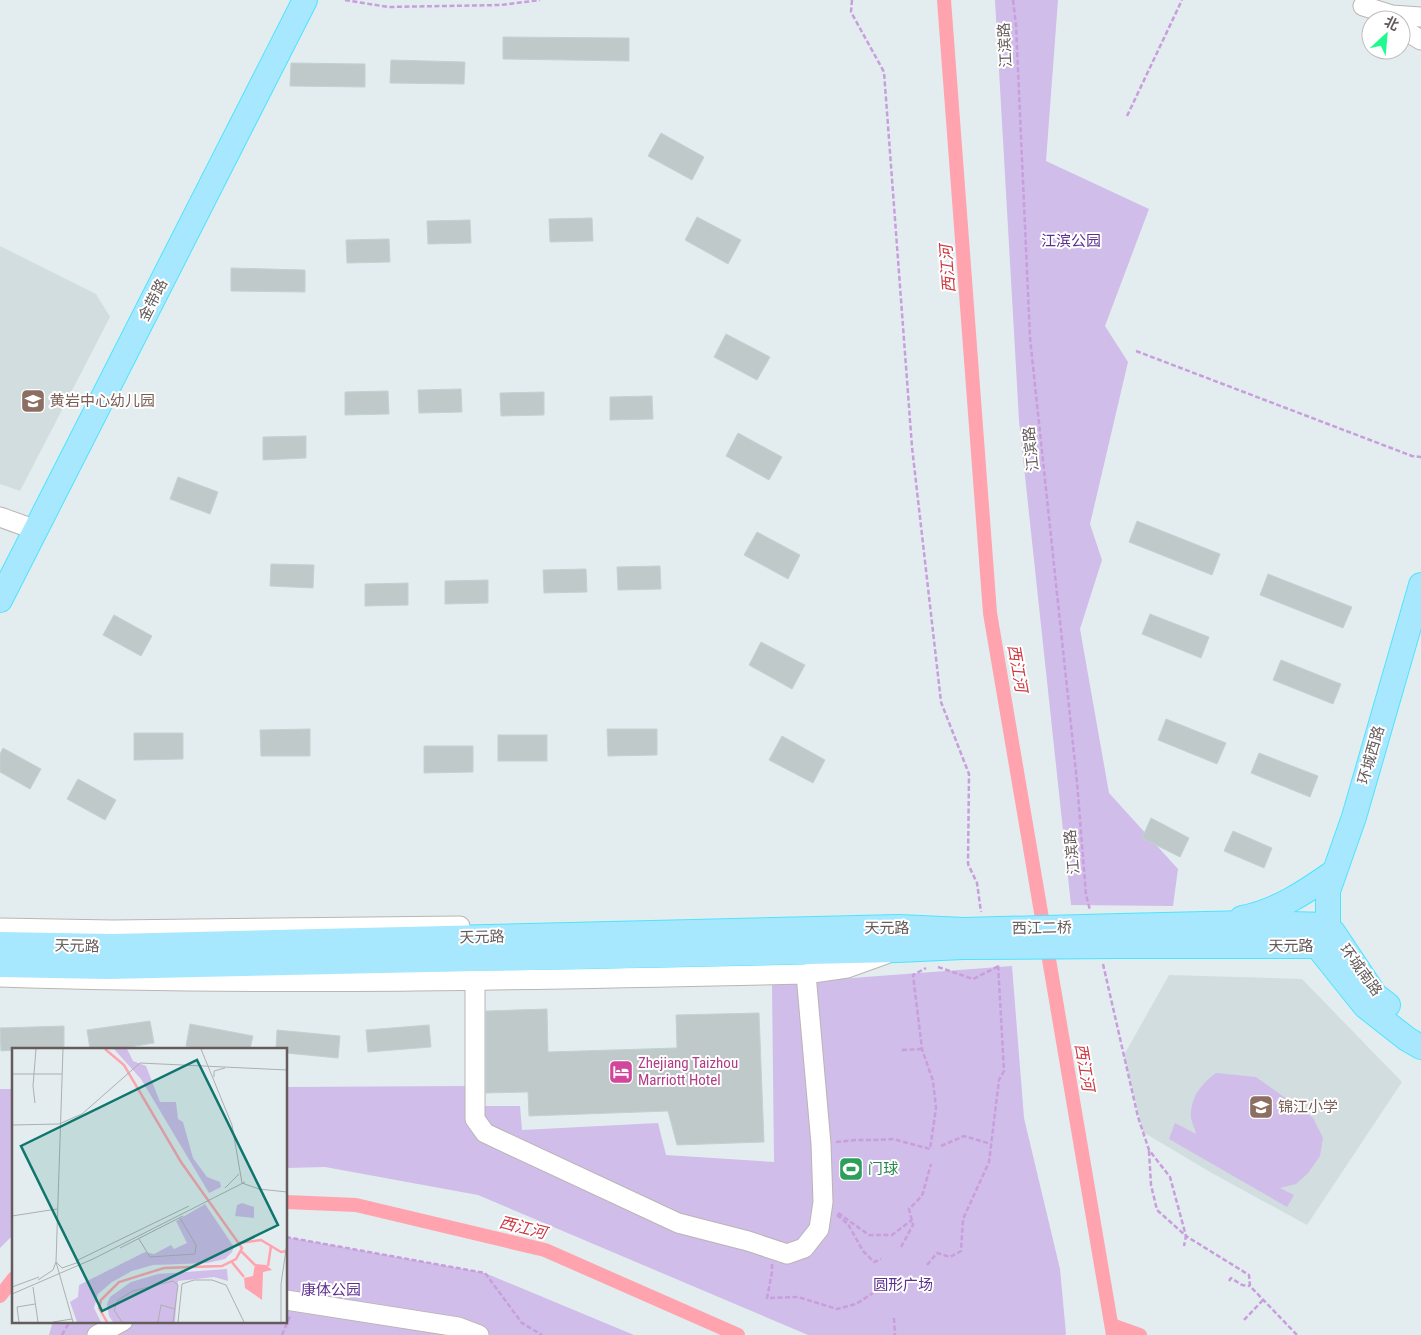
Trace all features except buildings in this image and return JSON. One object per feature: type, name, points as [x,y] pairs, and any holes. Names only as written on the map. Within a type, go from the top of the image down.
[{"type":"main road","name":"金带路","points":[[0,600],[305,0]]},
{"type":"main road","name":"环城西路","points":[[1328,925],[1328,891],[1354,817],[1421,585]]},
{"type":"main road","points":[[1196,925],[1252,916],[1301,895],[1334,872]]},
{"type":"main road","name":"天元路","points":[[1115,944],[1196,925],[1248,923],[1328,925]]},
{"type":"main road","points":[[1328,925],[1317,946],[1365,1006],[1407,1039],[1421,1047]]},
{"type":"main road","name":"环城南路","points":[[1328,925],[1375,995],[1421,1030]]},
{"type":"main road","name":"天元路","points":[[0,965],[108,967],[899,938]]},
{"type":"main road","name":"天元路","points":[[3,939],[113,946],[963,938]]},
{"type":"main road","name":"西江二桥","points":[[963,938],[1115,944]]},
{"type":"main road","name":"天元路","points":[[1115,944],[1342,946]]},
{"type":"street","points":[[1358,3],[1392,15],[1421,17]]},
{"type":"street","points":[[1358,3],[1370,10]]},
{"type":"street","points":[[0,517],[36,530]]},
{"type":"street","points":[[0,976],[118,980],[474,981],[806,974],[847,968],[899,938]]},
{"type":"street","points":[[474,981],[475,1120],[485,1133],[678,1223],[748,1241],[787,1254],[804,1248],[819,1228],[822,1202],[821,1144],[806,974]]},
{"type":"street","points":[[289,1301],[458,1327],[479,1335]]},
{"type":"street","points":[[97,1335],[121,1322]]},
{"type":"path","points":[[345,0],[388,7],[501,5],[540,0]]},
{"type":"path","points":[[852,0],[851,12],[884,72],[913,457],[942,702],[969,774],[968,864],[977,884],[979,906],[982,915]]},
{"type":"path","name":"江滨路","points":[[1013,0],[1016,25],[1030,338],[1077,782],[1086,895],[1091,914]]},
{"type":"path","points":[[1127,116],[1182,0]]},
{"type":"path","points":[[1136,350],[1412,456],[1421,457]]},
{"type":"path","points":[[1115,944],[1138,1117],[1149,1150],[1150,1185],[1157,1210],[1186,1236],[1249,1275],[1250,1286],[1298,1335]]},
{"type":"path","points":[[927,1265],[937,1252],[950,1257],[961,1250],[963,1219],[989,1162],[999,1080],[1004,1071],[999,966],[996,957]]},
{"type":"path","points":[[821,1144],[855,1140],[893,1139],[930,1149],[936,1108],[932,1081],[922,1049],[913,975],[931,965],[973,979],[999,966]]},
{"type":"path","points":[[902,1050],[922,1049]]},
{"type":"path","points":[[941,1146],[964,1136],[992,1144]]},
{"type":"path","points":[[1149,1150],[1170,1177],[1186,1236],[1184,1246]]},
{"type":"path","points":[[901,1247],[913,1225],[909,1209],[922,1196],[931,1164]]},
{"type":"path","points":[[822,1202],[869,1235],[892,1235],[912,1220]]},
{"type":"path","points":[[822,1202],[848,1224],[863,1251],[874,1262],[881,1259]]},
{"type":"path","points":[[288,1237],[486,1273],[522,1323],[542,1335]]},
{"type":"path","points":[[777,1251],[771,1258],[772,1272],[767,1298],[798,1297],[837,1309],[856,1304],[873,1293]]},
{"type":"path","points":[[1229,1281],[1231,1278],[1242,1285],[1250,1286]]},
{"type":"path","points":[[1244,1320],[1263,1300]]},
{"type":"path","points":[[288,1320],[289,1301]]},
{"type":"path","points":[[894,1318],[895,1335]]},
{"type":"path","points":[[62,1335],[69,1322]]},
{"type":"path","points":[[282,1335],[287,1322]]},
{"type":"shaded area","name":"黄岩中心幼儿园","points":[[0,246],[96,294],[110,317],[20,491],[0,484]]},
{"type":"shaded area","name":"锦江小学","points":[[1169,975],[1302,979],[1402,1082],[1307,1225],[1210,1172],[1143,1132],[1124,1055]]},
{"type":"green space","name":"江滨公园","points":[[995,0],[1058,0],[1046,161],[1149,209],[1105,326],[1128,362],[1090,524],[1102,560],[1080,629],[1109,793],[1178,869],[1173,906],[1071,905],[1019,420]]},
{"type":"green space","name":"圆形广场","points":[[1012,966],[1024,1118],[1060,1269],[1065,1335],[808,1335],[478,1195],[325,1167],[288,1168],[288,1087],[467,1086],[474,1106],[520,1106],[522,1130],[658,1123],[666,1155],[774,1162],[772,984]]},
{"type":"green space","points":[[1216,1073],[1256,1077],[1313,1118],[1323,1138],[1320,1156],[1308,1173],[1296,1184],[1280,1188],[1294,1195],[1287,1207],[1169,1139],[1175,1123],[1196,1134],[1191,1118],[1192,1104],[1201,1087]]},
{"type":"green space","points":[[0,1089],[12,1089],[12,1236],[0,1248]]},
{"type":"green space","name":"康体公园","points":[[288,1237],[485,1273],[634,1335],[49,1335],[53,1322],[288,1322]]},
{"type":"waterway","name":"西江河","points":[[944,0],[990,613],[1113,1335]]},
{"type":"waterway","name":"西江河","points":[[288,1202],[356,1205],[545,1250],[738,1335]]},
{"type":"waterway","name":"西江河","points":[[0,1296],[12,1281]]},
{"type":"waterway","points":[[1112,1325],[1140,1335]]},
{"type":"place","name":"黄岩中心幼儿园","points":[[33,401]]},
{"type":"place","name":"Zhejiang Taizhou Marriott Hotel","points":[[621,1072]]},
{"type":"place","name":"锦江小学","points":[[1261,1107]]},
{"type":"place","name":"门球","points":[[851,1169]]}]
